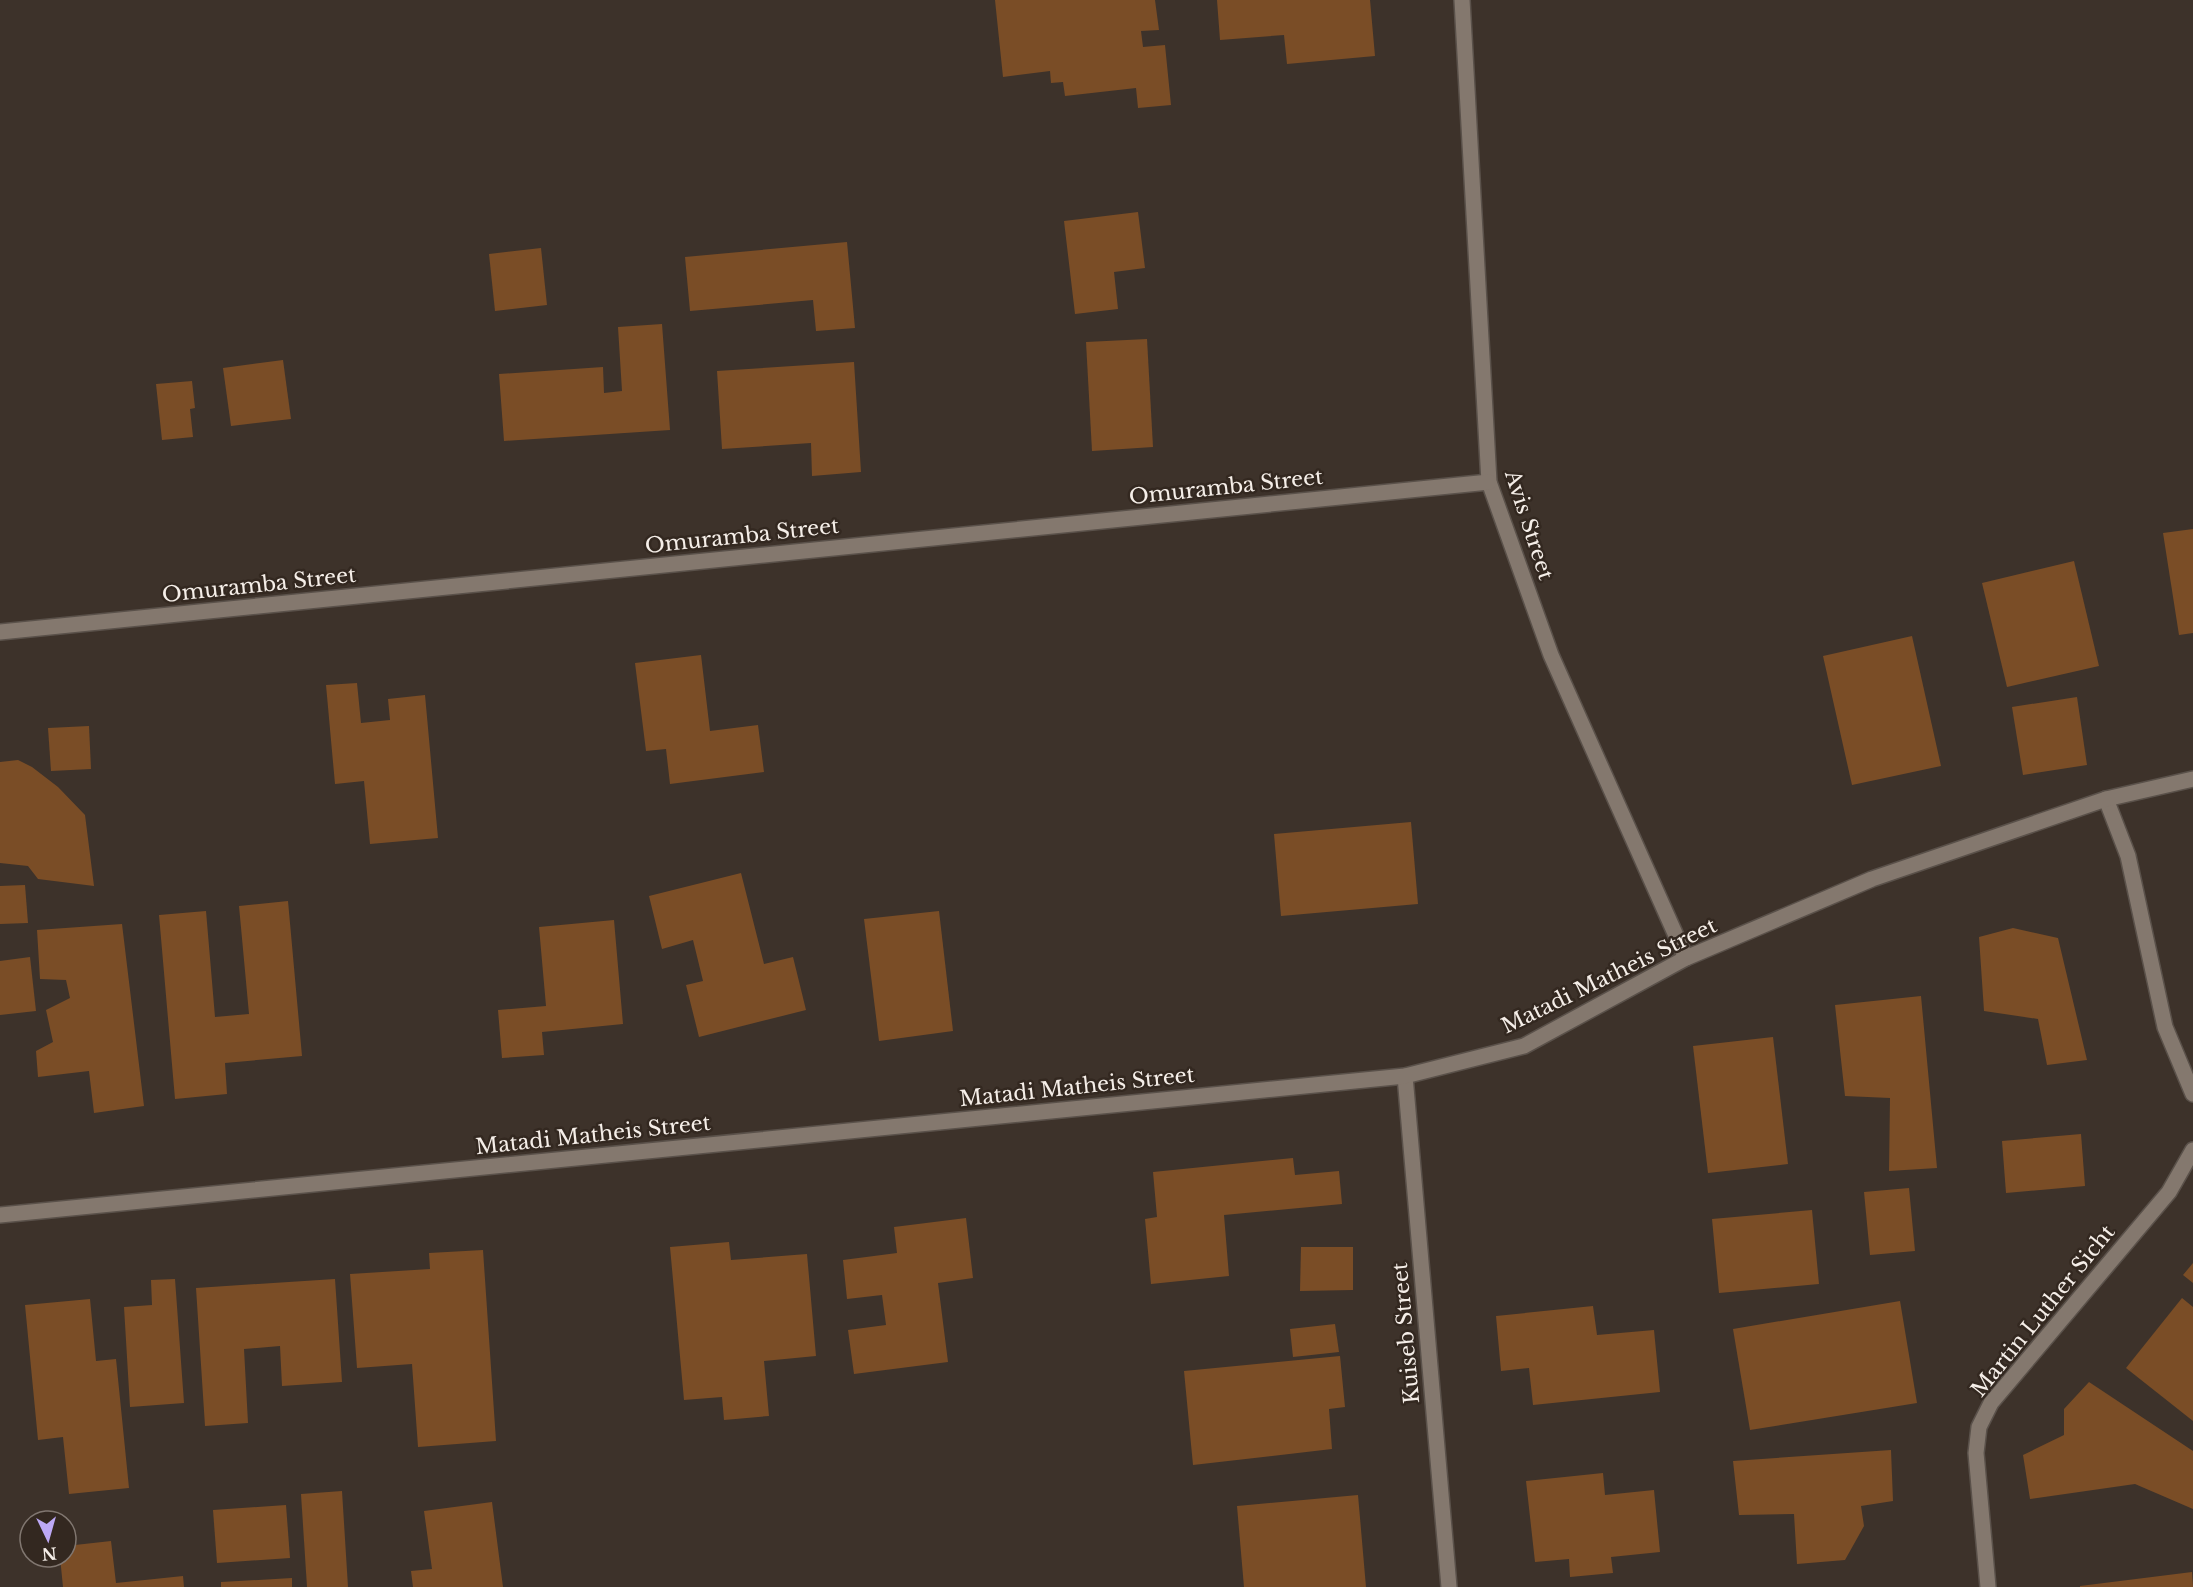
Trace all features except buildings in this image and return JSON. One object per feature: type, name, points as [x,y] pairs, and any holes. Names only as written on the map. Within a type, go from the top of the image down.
[{"type":"street","name":"Avis Street","points":[[1462,0],[1489,482],[1551,655],[1686,958]]},
{"type":"street","name":"Omuramba Street","points":[[0,632],[1489,482]]},
{"type":"street","name":"Matadi Matheis Street","points":[[0,1215],[1405,1076],[1524,1046],[1686,958],[1872,879],[2106,799],[2193,779]]},
{"type":"street","points":[[2106,799],[2128,856],[2165,1027],[2193,1094]]},
{"type":"street","name":"Kuiseb Street","points":[[1405,1076],[1449,1587]]},
{"type":"street","name":"Martin Luther Sicht","points":[[1988,1587],[1976,1453],[1979,1427],[1990,1403],[2169,1192],[2193,1150]]}]
